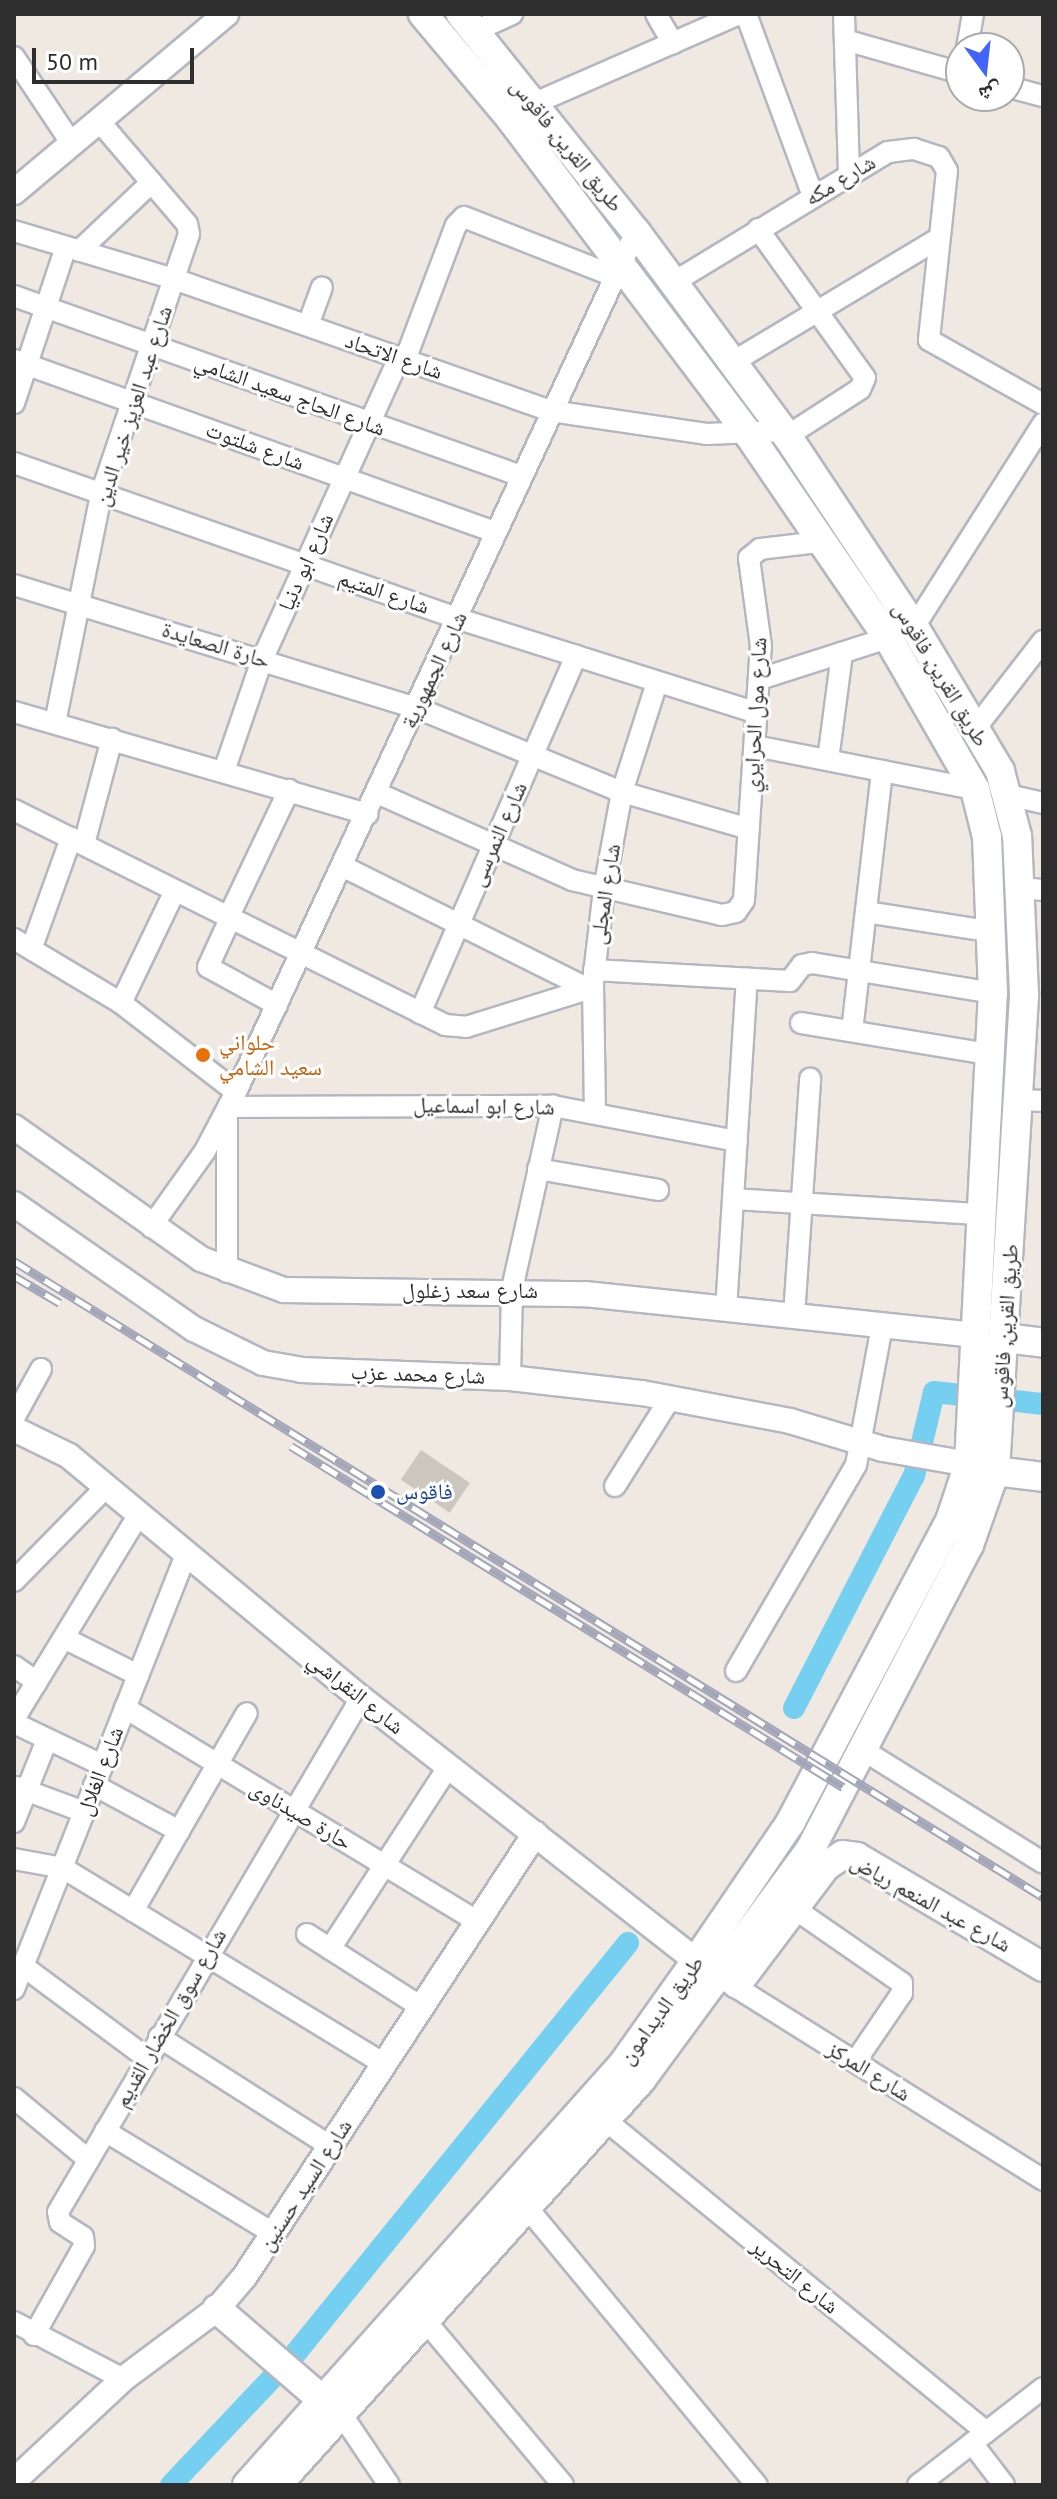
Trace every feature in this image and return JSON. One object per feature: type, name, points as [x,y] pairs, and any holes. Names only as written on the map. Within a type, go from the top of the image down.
[{"type":"main road","name":"طريق القرين, فاقوس","points":[[423,14],[617,269],[749,435],[819,542],[888,638],[975,789],[986,829],[993,932],[993,993],[972,1364],[976,1457]]},
{"type":"main road","name":"طريق القرين, فاقوس","points":[[468,23],[636,232],[785,433],[914,627],[1008,795],[1031,889],[1024,994],[1030,1100],[1003,1366],[976,1457]]},
{"type":"main road","points":[[1005,1338],[1043,1343]]},
{"type":"main road","points":[[976,1457],[1043,1477]]},
{"type":"main road","name":"طريق الديدامون","points":[[717,1975],[783,1835],[950,1521],[976,1457]]},
{"type":"main road","name":"طريق الديدامون","points":[[247,2485],[326,2402],[406,2304],[632,2072],[717,1975],[819,1835],[860,1748],[969,1545],[976,1457]]},
{"type":"main road","points":[[898,1617],[923,1630]]},
{"type":"main road","name":"شارع عبد المنعم رياض","points":[[717,1975],[795,1909],[831,1861],[850,1855],[1043,1967]]},
{"type":"main road","name":"طريق الديدامون","points":[[277,2485],[326,2402],[423,2318],[604,2119],[632,2072]]},
{"type":"main road","points":[[217,2309],[326,2402]]},
{"type":"street","points":[[14,192],[226,14]]},
{"type":"street","points":[[468,23],[512,14]]},
{"type":"street","points":[[656,14],[673,43]]},
{"type":"street","points":[[535,103],[739,14]]},
{"type":"street","points":[[746,14],[813,196]]},
{"type":"street","points":[[844,14],[849,175]]},
{"type":"street","points":[[845,40],[945,68]]},
{"type":"street","points":[[14,57],[72,144]]},
{"type":"street","name":"شارع عبد العزيز خير الدين","points":[[55,723],[101,494],[189,229],[99,121]]},
{"type":"street","name":"شارع مكه","points":[[674,282],[896,149],[939,157],[947,171],[929,340],[1043,404]]},
{"type":"street","points":[[14,403],[20,362],[73,249],[152,182]]},
{"type":"street","name":"شارع ابو دنيا","points":[[224,771],[262,660],[343,478],[402,359],[456,225],[464,217],[617,269]]},
{"type":"street","points":[[758,229],[865,382],[785,433]]},
{"type":"street","name":"شارع الاتحاد","points":[[14,231],[174,279],[551,411],[706,434],[785,433]]},
{"type":"street","name":"شارع الجمهورية","points":[[151,1227],[205,1151],[232,1099],[459,619],[495,532],[636,232]]},
{"type":"street","points":[[733,362],[938,239]]},
{"type":"street","points":[[308,325],[322,287]]},
{"type":"street","name":"شارع الحاج سعيد الشامي","points":[[14,296],[521,476]]},
{"type":"street","name":"شارع شلتوت","points":[[20,362],[495,532]]},
{"type":"street","points":[[914,627],[1043,424]]},
{"type":"street","name":"شارع المتيم","points":[[14,463],[459,619],[757,713]]},
{"type":"street","name":"شارع مول الحرايري","points":[[604,889],[722,915],[736,912],[744,900],[760,679],[760,632],[749,558],[760,549],[819,542]]},
{"type":"street","name":"حارة الصعايدة","points":[[14,585],[417,708],[622,792],[749,829]]},
{"type":"street","points":[[760,679],[888,638]]},
{"type":"street","points":[[974,730],[1043,641]]},
{"type":"street","points":[[828,760],[842,653]]},
{"type":"street","name":"شارع النمرسى","points":[[420,1013],[576,656]]},
{"type":"street","name":"شارع المجلى","points":[[595,1112],[592,983],[604,889],[622,792],[657,682]]},
{"type":"street","points":[[14,712],[368,814]]},
{"type":"street","points":[[112,739],[77,841],[23,943],[121,1003],[232,1099]]},
{"type":"street","points":[[755,746],[975,789]]},
{"type":"street","points":[[852,1031],[882,771]]},
{"type":"street","points":[[277,1005],[208,967],[289,790]]},
{"type":"street","points":[[377,793],[493,845],[604,889]]},
{"type":"street","points":[[1008,795],[1043,803]]},
{"type":"street","points":[[14,810],[301,956],[420,1013],[466,1027],[592,983],[747,979],[793,981],[807,963],[993,993]]},
{"type":"street","points":[[342,866],[458,924],[592,983]]},
{"type":"street","points":[[121,1003],[175,891]]},
{"type":"street","points":[[866,912],[993,932]]},
{"type":"street","points":[[726,1310],[747,979]]},
{"type":"street","points":[[801,1023],[989,1054]]},
{"type":"street","points":[[794,1316],[810,1079]]},
{"type":"street","name":"شارع الجمهورية","points":[[227,1272],[232,1099]]},
{"type":"street","name":"شارع ابو اسماعيل","points":[[232,1099],[553,1106],[737,1141]]},
{"type":"street","points":[[510,1378],[512,1289],[553,1106]]},
{"type":"street","name":"شارع سعد زغلول","points":[[14,1127],[151,1227],[227,1272],[313,1294],[512,1289],[973,1335]]},
{"type":"street","points":[[538,1169],[658,1190]]},
{"type":"street","points":[[733,1199],[980,1214]]},
{"type":"street","name":"شارع محمد عزب","points":[[14,1204],[194,1329],[263,1363],[301,1370],[510,1378],[671,1397],[790,1421],[873,1445],[976,1457]]},
{"type":"street","points":[[736,1671],[873,1445],[882,1326]]},
{"type":"street","points":[[14,1418],[41,1369]]},
{"type":"street","points":[[615,1486],[671,1397]]},
{"type":"street","name":"شارع النقراشي","points":[[14,1429],[69,1456],[361,1698],[717,1975]]},
{"type":"street","points":[[14,1581],[107,1486]]},
{"type":"street","points":[[102,1765],[14,1721],[139,1514]]},
{"type":"street","name":"شارع الغلال","points":[[14,1989],[187,1553]]},
{"type":"street","points":[[64,1638],[138,1675]]},
{"type":"street","points":[[14,1666],[37,1682]]},
{"type":"street","name":"شارع سوق الخضار القديم","points":[[34,2335],[84,2246],[83,2237],[58,2216],[206,1956],[361,1698]]},
{"type":"street","name":"حارة صيدناوى","points":[[125,1708],[477,1921]]},
{"type":"street","points":[[133,1911],[247,1713]]},
{"type":"street","points":[[14,1822],[20,1788],[47,1740]]},
{"type":"street","points":[[860,1748],[1043,1863]]},
{"type":"street","points":[[330,1949],[448,1767]]},
{"type":"street","points":[[94,1785],[179,1831]]},
{"type":"street","points":[[20,1788],[84,1812]]},
{"type":"street","name":"شارع السيد حسنين","points":[[14,2481],[123,2379],[217,2309],[273,2233],[535,1834]]},
{"type":"street","points":[[14,1859],[63,1868],[384,2064]]},
{"type":"street","points":[[795,1909],[903,1986],[855,2062]]},
{"type":"street","points":[[307,1934],[421,2007]]},
{"type":"street","points":[[23,1966],[147,2058]]},
{"type":"street","name":"شارع المركز","points":[[717,1975],[1043,2180]]},
{"type":"street","points":[[159,2037],[330,2146]]},
{"type":"street","points":[[14,2098],[89,2160]]},
{"type":"street","name":"شارع التحرير","points":[[604,2119],[979,2437],[1004,2485]]},
{"type":"street","points":[[105,2131],[273,2233]]},
{"type":"street","points":[[525,2205],[757,2485]]},
{"type":"street","points":[[423,2318],[563,2485]]},
{"type":"street","points":[[14,2322],[123,2379]]},
{"type":"street","points":[[918,2485],[1043,2388]]},
{"type":"street","points":[[326,2402],[389,2485]]},
{"type":"building","points":[[421,1450],[470,1483],[450,1513],[401,1480]]},
{"type":"waterway","points":[[794,1708],[914,1476],[934,1392],[1043,1404]]},
{"type":"waterway","points":[[171,2485],[295,2354],[628,1943]]},
{"type":"railway","points":[[14,1261],[1043,1897]]},
{"type":"railway","points":[[14,1276],[60,1303]]},
{"type":"railway","points":[[291,1446],[843,1787]]},
{"type":"place","name":"حلواني سعيد الشامي","points":[[203,1055]]},
{"type":"place","name":"فاقوس","points":[[378,1492]]}]
